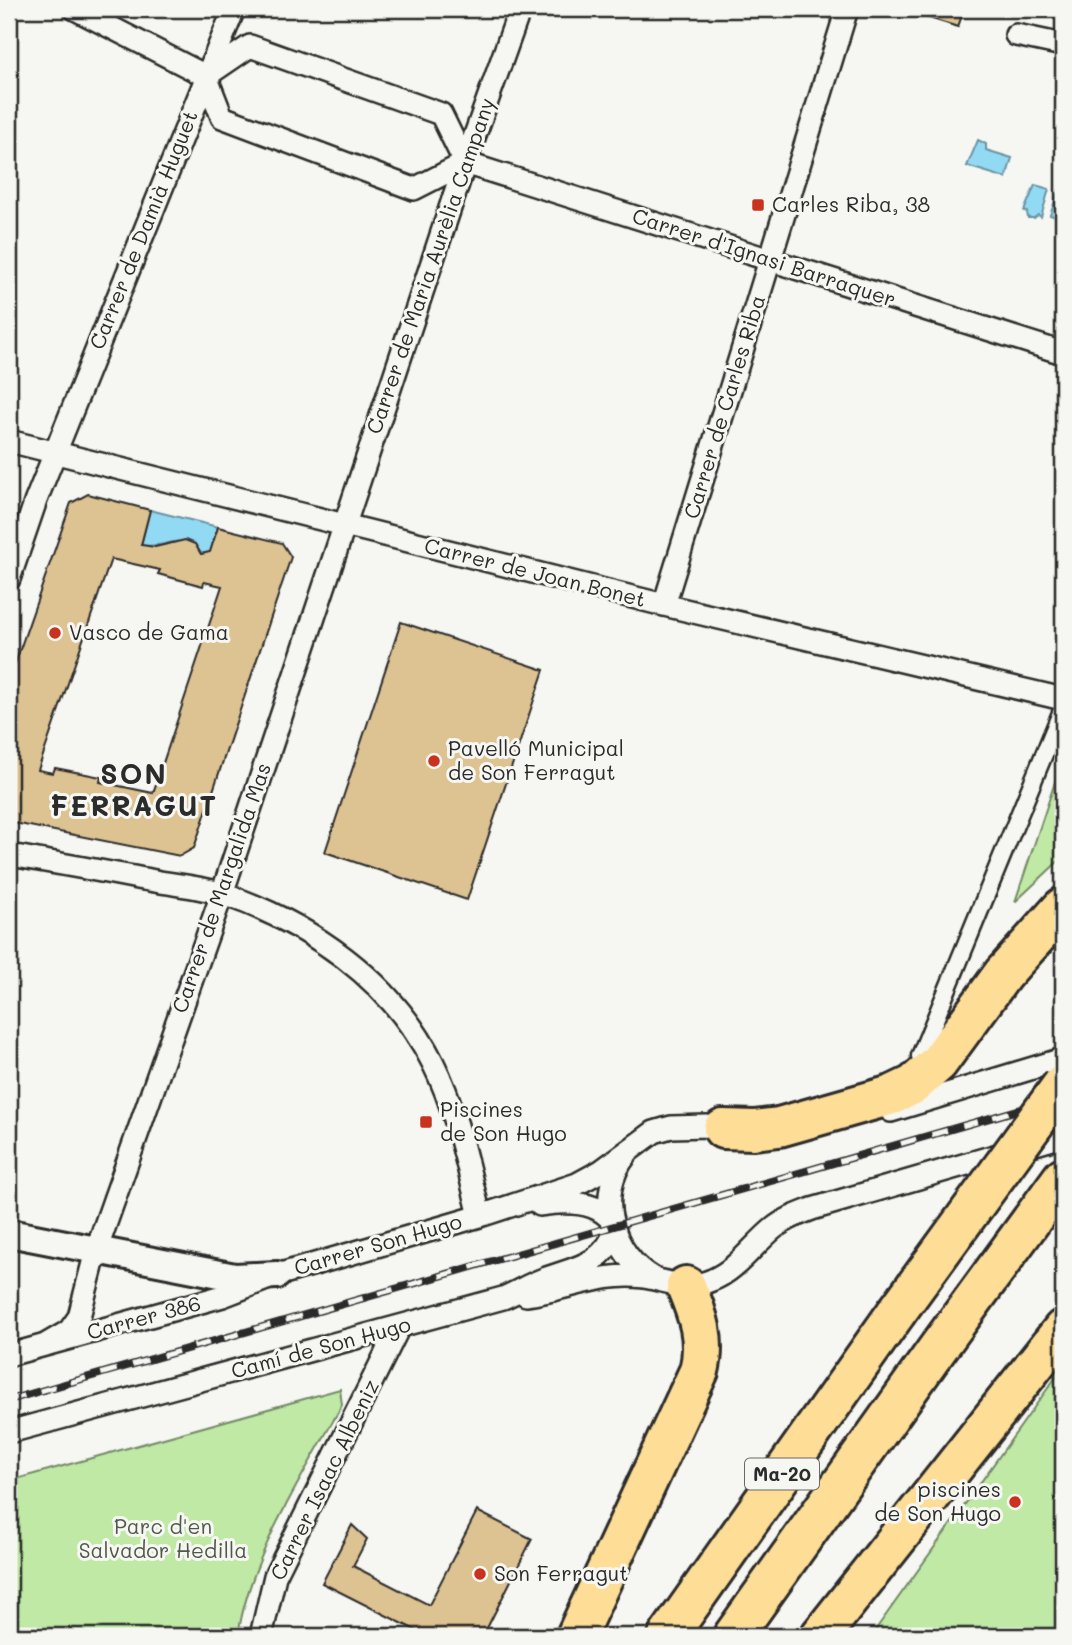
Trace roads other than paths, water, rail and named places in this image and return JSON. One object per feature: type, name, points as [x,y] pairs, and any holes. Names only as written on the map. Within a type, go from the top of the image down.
[{"type":"highway","points":[[723,1129],[754,1130],[779,1127],[892,1095],[913,1085],[938,1063],[1003,974],[1063,907]]},
{"type":"highway","name":"Ma-20","points":[[668,1636],[896,1312],[1063,1084]]},
{"type":"highway","name":"Ma-20","points":[[733,1636],[1063,1177]]},
{"type":"highway","points":[[576,1636],[699,1371],[704,1341],[694,1305],[672,1283]]},
{"type":"highway","points":[[820,1636],[1063,1329]]},
{"type":"street","points":[[75,9],[206,76],[222,117],[414,189],[465,163],[441,114],[250,46],[206,76]]},
{"type":"street","name":"Carrer de Damià Huguet","points":[[9,579],[55,452],[234,9]]},
{"type":"street","name":"Carrer de Maria Aurèlia Campany","points":[[344,524],[465,163],[520,9]]},
{"type":"street","name":"Carrer de Carles Riba","points":[[664,605],[847,9]]},
{"type":"street","points":[[1016,35],[1063,45]]},
{"type":"street","name":"Carrer d'Ignasi Barraquer","points":[[465,163],[1063,353]]},
{"type":"street","name":"Carrer de Joan Bonet","points":[[9,441],[664,605],[1063,699]]},
{"type":"street","name":"Carrer de Margalida Mas","points":[[45,1345],[69,1331],[79,1317],[96,1251],[222,894],[344,524]]},
{"type":"street","points":[[920,1056],[1063,708]]},
{"type":"street","points":[[9,855],[222,894],[314,936],[361,972],[397,1008],[419,1039],[445,1091],[460,1136],[480,1216]]},
{"type":"street","points":[[480,1216],[577,1184],[601,1171],[654,1132],[670,1127],[688,1125],[723,1129],[757,1137],[803,1135],[916,1105],[1063,1059]]},
{"type":"street","points":[[503,1298],[548,1293],[601,1279],[643,1277],[672,1283],[712,1280],[725,1273],[774,1228],[812,1209],[1063,1136]]},
{"type":"street","points":[[613,1226],[610,1204],[616,1170],[638,1143]]},
{"type":"street","points":[[480,1216],[568,1202],[600,1210],[613,1226],[629,1260],[643,1272],[672,1283]]},
{"type":"street","name":"Carrer Son Hugo","points":[[277,1275],[480,1216]]},
{"type":"street","name":"Camí de Son Hugo","points":[[9,1432],[503,1298],[593,1261],[611,1243],[613,1226]]},
{"type":"street","points":[[9,1233],[235,1277],[277,1275]]},
{"type":"street","name":"Carrer 386","points":[[9,1355],[223,1296],[277,1275]]},
{"type":"street","name":"Carrer Isaac Albeniz","points":[[261,1636],[275,1576],[399,1327]]},
{"type":"water","points":[[978,140],[986,144],[986,150],[1012,158],[1006,178],[967,166]]},
{"type":"water","points":[[1035,185],[1049,189],[1041,217],[1038,215],[1028,218],[1027,212],[1024,211]]},
{"type":"water","points":[[1060,187],[1063,188],[1063,219],[1050,215]]},
{"type":"water","points":[[150,510],[218,527],[210,552],[201,554],[195,544],[182,541],[141,545]]},
{"type":"railway","points":[[9,1400],[1063,1097]]},
{"type":"place","name":"Carles Riba, 38","points":[[758,205]]},
{"type":"place","name":"Vasco de Gama","points":[[55,633]]},
{"type":"place","name":"Pavelló Municipal de Son Ferragut","points":[[434,761]]},
{"type":"place","name":"Piscines de Son Hugo","points":[[426,1122]]},
{"type":"place","name":"piscines de Son Hugo","points":[[1015,1502]]},
{"type":"place","name":"Son Ferragut","points":[[480,1574]]},
{"type":"district","name":"SON FERRAGUT","points":[[134,790]]},
{"type":"park label","name":"Parc d'en Salvador Hedilla","points":[[163,1539]]}]
